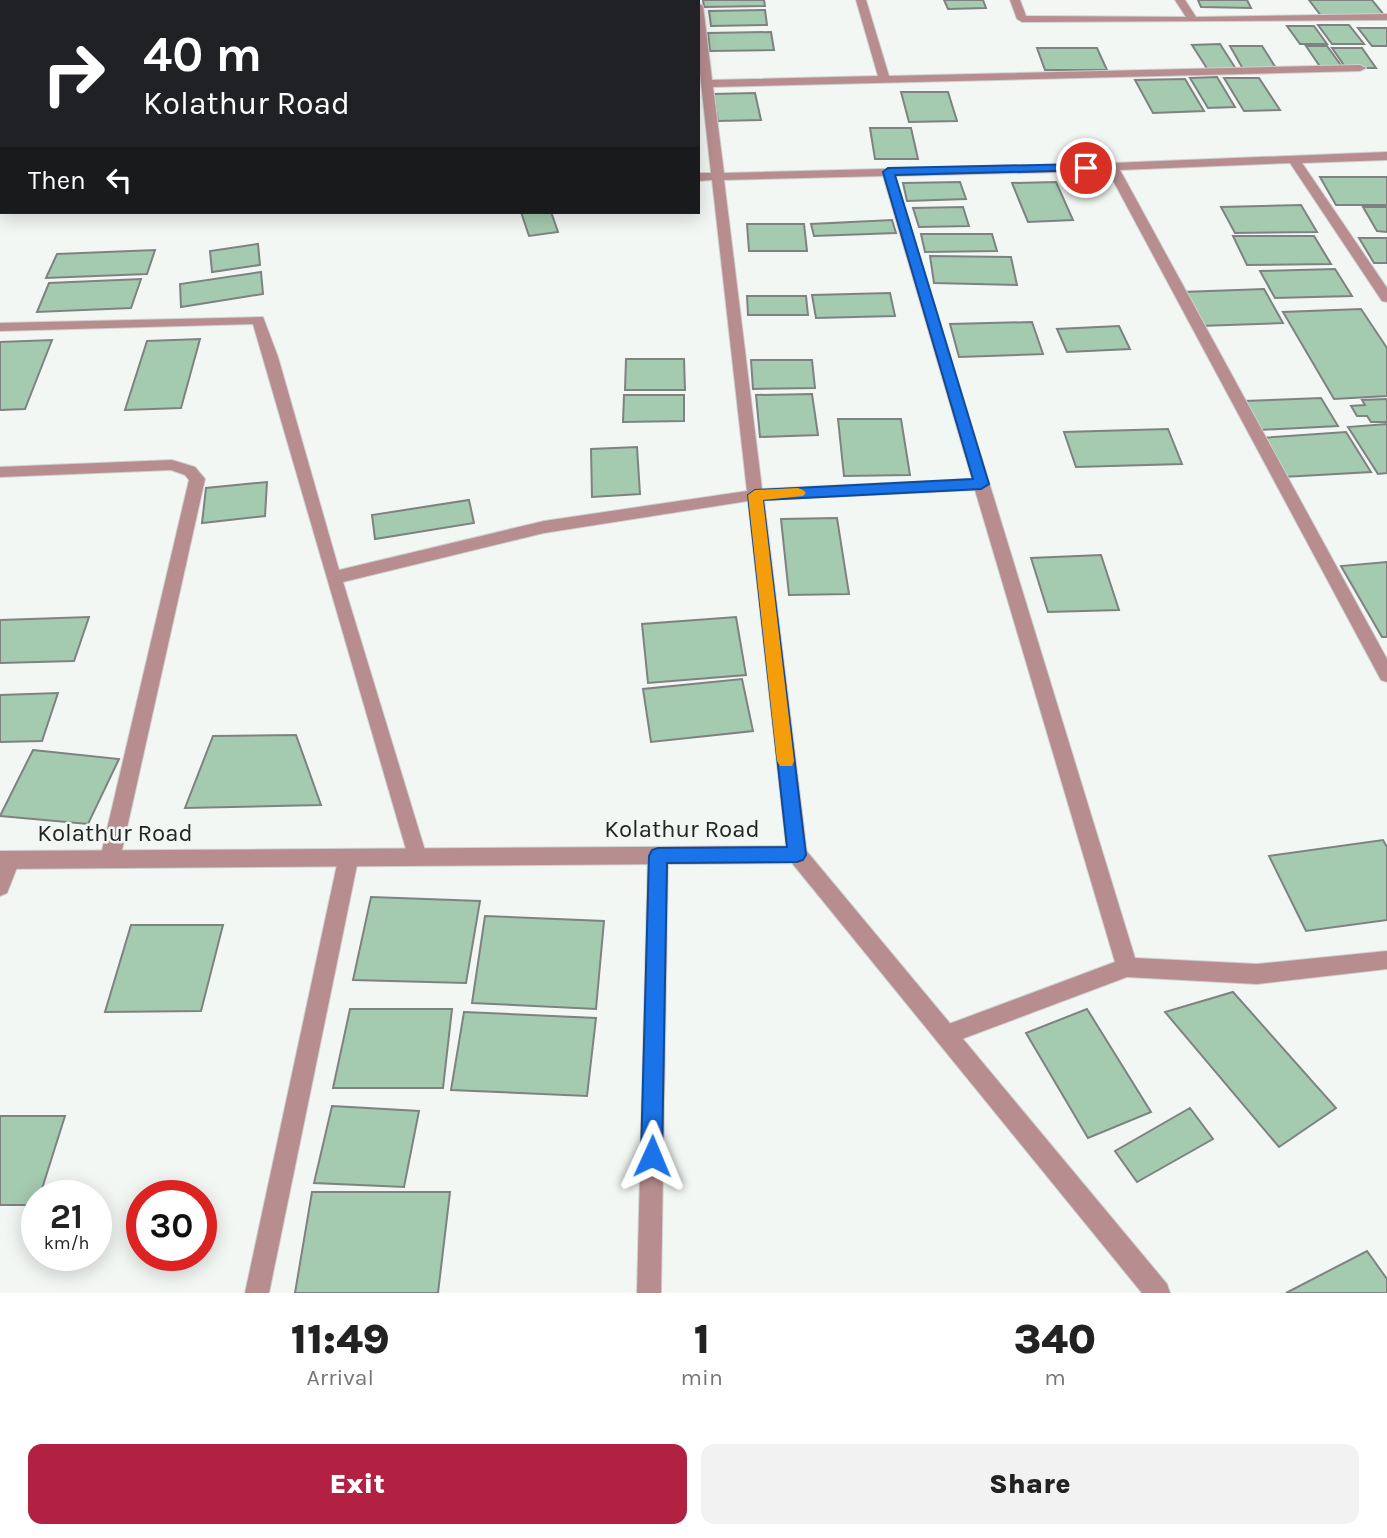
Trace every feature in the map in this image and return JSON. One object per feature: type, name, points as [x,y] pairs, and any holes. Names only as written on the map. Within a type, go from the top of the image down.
[{"type":"street","points":[[861,0],[885,80]]},
{"type":"street","points":[[1015,0],[1023,19],[1387,18]]},
{"type":"street","points":[[1180,0],[1193,20]]},
{"type":"street","points":[[700,21],[797,855],[1158,1293]]},
{"type":"street","points":[[707,84],[1360,68]]},
{"type":"street","points":[[700,177],[1112,167],[1387,156]]},
{"type":"street","points":[[1294,160],[1387,298]]},
{"type":"street","points":[[1112,167],[1386,671]]},
{"type":"street","points":[[888,172],[1127,967]]},
{"type":"street","points":[[0,327],[258,320],[417,857]]},
{"type":"street","points":[[0,472],[172,465],[190,471],[197,479],[110,859]]},
{"type":"street","points":[[333,578],[544,527],[755,495],[981,484]]},
{"type":"street","name":"Kolathur Road","points":[[5,860],[348,860],[417,857],[797,855]]},
{"type":"street","points":[[649,1293],[658,856]]},
{"type":"street","points":[[0,887],[5,860]]},
{"type":"street","points":[[257,1293],[348,860]]},
{"type":"street","points":[[946,1035],[1127,967],[1257,974],[1387,960]]},
{"type":"building","points":[[703,0],[764,0],[765,6],[704,7]]},
{"type":"building","points":[[944,0],[983,0],[986,8],[948,9]]},
{"type":"building","points":[[1198,0],[1247,0],[1251,8],[1201,7]]},
{"type":"building","points":[[1309,0],[1372,0],[1385,16],[1322,17]]},
{"type":"building","points":[[765,10],[767,25],[711,26],[709,11]]},
{"type":"building","points":[[1318,25],[1349,25],[1364,44],[1332,44]]},
{"type":"building","points":[[1287,26],[1314,26],[1327,44],[1300,44]]},
{"type":"building","points":[[1358,28],[1387,28],[1387,46],[1372,46]]},
{"type":"building","points":[[771,32],[774,50],[710,51],[708,33]]},
{"type":"building","points":[[1220,44],[1236,69],[1208,70],[1192,45]]},
{"type":"building","points":[[1230,46],[1262,46],[1276,68],[1243,69]]},
{"type":"building","points":[[1306,46],[1327,46],[1343,68],[1321,68]]},
{"type":"building","points":[[1037,48],[1097,48],[1107,70],[1045,70]]},
{"type":"building","points":[[1332,48],[1362,48],[1376,68],[1346,68]]},
{"type":"building","points":[[1217,77],[1235,107],[1208,108],[1190,78]]},
{"type":"building","points":[[1224,78],[1259,78],[1280,110],[1244,111]]},
{"type":"building","points":[[1185,79],[1204,111],[1153,113],[1135,80]]},
{"type":"building","points":[[901,92],[948,92],[957,121],[909,122]]},
{"type":"building","points":[[755,93],[761,120],[718,121],[713,94]]},
{"type":"building","points":[[870,128],[911,128],[918,159],[875,159]]},
{"type":"building","points":[[1320,177],[1387,177],[1387,205],[1336,205]]},
{"type":"building","points":[[960,182],[966,199],[907,201],[903,183]]},
{"type":"building","points":[[1056,182],[1073,220],[1028,222],[1012,183]]},
{"type":"building","points":[[1301,205],[1317,232],[1235,233],[1221,207]]},
{"type":"building","points":[[963,207],[969,226],[919,227],[913,208]]},
{"type":"building","points":[[1363,207],[1387,207],[1387,232],[1377,231]]},
{"type":"building","points":[[522,214],[552,214],[558,232],[529,236]]},
{"type":"building","points":[[892,220],[896,233],[814,236],[811,224]]},
{"type":"building","points":[[747,224],[804,224],[807,251],[749,251]]},
{"type":"building","points":[[921,234],[992,234],[997,251],[925,252]]},
{"type":"building","points":[[1233,236],[1314,236],[1331,264],[1247,265]]},
{"type":"building","points":[[1359,238],[1387,238],[1387,263],[1374,263]]},
{"type":"building","points":[[258,244],[260,265],[212,272],[210,251]]},
{"type":"building","points":[[155,250],[147,274],[46,278],[57,254]]},
{"type":"building","points":[[930,256],[1011,257],[1017,285],[934,283]]},
{"type":"building","points":[[1335,269],[1352,296],[1275,298],[1260,271]]},
{"type":"building","points":[[261,272],[263,294],[181,307],[180,284]]},
{"type":"building","points":[[141,279],[131,308],[37,312],[49,283]]},
{"type":"building","points":[[1264,289],[1283,323],[1200,326],[1183,292]]},
{"type":"building","points":[[890,293],[895,316],[816,318],[812,295]]},
{"type":"building","points":[[747,296],[806,296],[808,315],[748,315]]},
{"type":"building","points":[[1361,309],[1387,348],[1387,396],[1334,399],[1283,312]]},
{"type":"building","points":[[1032,322],[1043,354],[959,357],[950,324]]},
{"type":"building","points":[[1119,326],[1130,349],[1067,352],[1057,329]]},
{"type":"building","points":[[200,339],[181,408],[125,410],[147,341]]},
{"type":"building","points":[[52,340],[25,409],[0,410],[0,342]]},
{"type":"building","points":[[626,359],[684,359],[685,390],[625,390]]},
{"type":"building","points":[[751,360],[812,360],[815,388],[753,389]]},
{"type":"building","points":[[812,394],[818,435],[760,437],[756,395]]},
{"type":"building","points":[[624,395],[684,395],[684,421],[623,422]]},
{"type":"building","points":[[1321,398],[1338,426],[1259,430],[1244,401]]},
{"type":"building","points":[[1387,399],[1387,422],[1371,422],[1367,416],[1357,416],[1351,406],[1365,405],[1362,400]]},
{"type":"building","points":[[838,419],[901,419],[910,475],[844,476]]},
{"type":"building","points":[[1387,424],[1387,473],[1378,474],[1348,427]]},
{"type":"building","points":[[1168,429],[1182,464],[1076,467],[1064,432]]},
{"type":"building","points":[[1346,432],[1371,472],[1283,477],[1261,438]]},
{"type":"building","points":[[637,447],[640,494],[592,497],[591,449]]},
{"type":"building","points":[[267,482],[265,516],[202,523],[206,488]]},
{"type":"building","points":[[469,500],[474,523],[375,539],[372,515]]},
{"type":"building","points":[[837,518],[849,594],[789,595],[781,519]]},
{"type":"building","points":[[1101,555],[1119,610],[1048,612],[1031,558]]},
{"type":"building","points":[[1387,562],[1387,637],[1382,637],[1341,566]]},
{"type":"building","points":[[89,617],[74,661],[0,663],[0,620]]},
{"type":"building","points":[[736,617],[746,675],[648,683],[642,624]]},
{"type":"building","points":[[742,679],[753,731],[651,742],[643,689]]},
{"type":"building","points":[[58,693],[42,741],[0,742],[0,695]]},
{"type":"building","points":[[296,735],[321,805],[185,808],[213,736]]},
{"type":"building","points":[[33,750],[119,759],[88,824],[0,816]]},
{"type":"building","points":[[1383,840],[1387,847],[1387,920],[1306,931],[1269,856]]},
{"type":"building","points":[[371,897],[480,901],[466,983],[353,980]]},
{"type":"building","points":[[485,916],[604,921],[596,1009],[472,1003]]},
{"type":"building","points":[[131,925],[223,925],[201,1011],[105,1012]]},
{"type":"building","points":[[1233,992],[1336,1108],[1279,1147],[1165,1012]]},
{"type":"building","points":[[350,1009],[452,1009],[443,1088],[333,1088]]},
{"type":"building","points":[[1087,1009],[1151,1112],[1088,1138],[1026,1033]]},
{"type":"building","points":[[464,1012],[596,1018],[587,1096],[451,1090]]},
{"type":"building","points":[[332,1106],[419,1111],[404,1187],[314,1183]]},
{"type":"building","points":[[1190,1108],[1213,1139],[1137,1182],[1115,1151]]},
{"type":"building","points":[[0,1116],[65,1116],[45,1180],[21,1180],[21,1205],[0,1205]]},
{"type":"building","points":[[312,1192],[450,1192],[438,1293],[295,1293]]},
{"type":"building","points":[[1367,1251],[1387,1279],[1387,1293],[1286,1293]]},
{"type":"slow traffic","points":[[786,761],[755,495],[798,493]]},
{"type":"route","points":[[652,1156],[658,856],[797,855],[755,495],[981,484],[888,172],[1086,168]]}]
